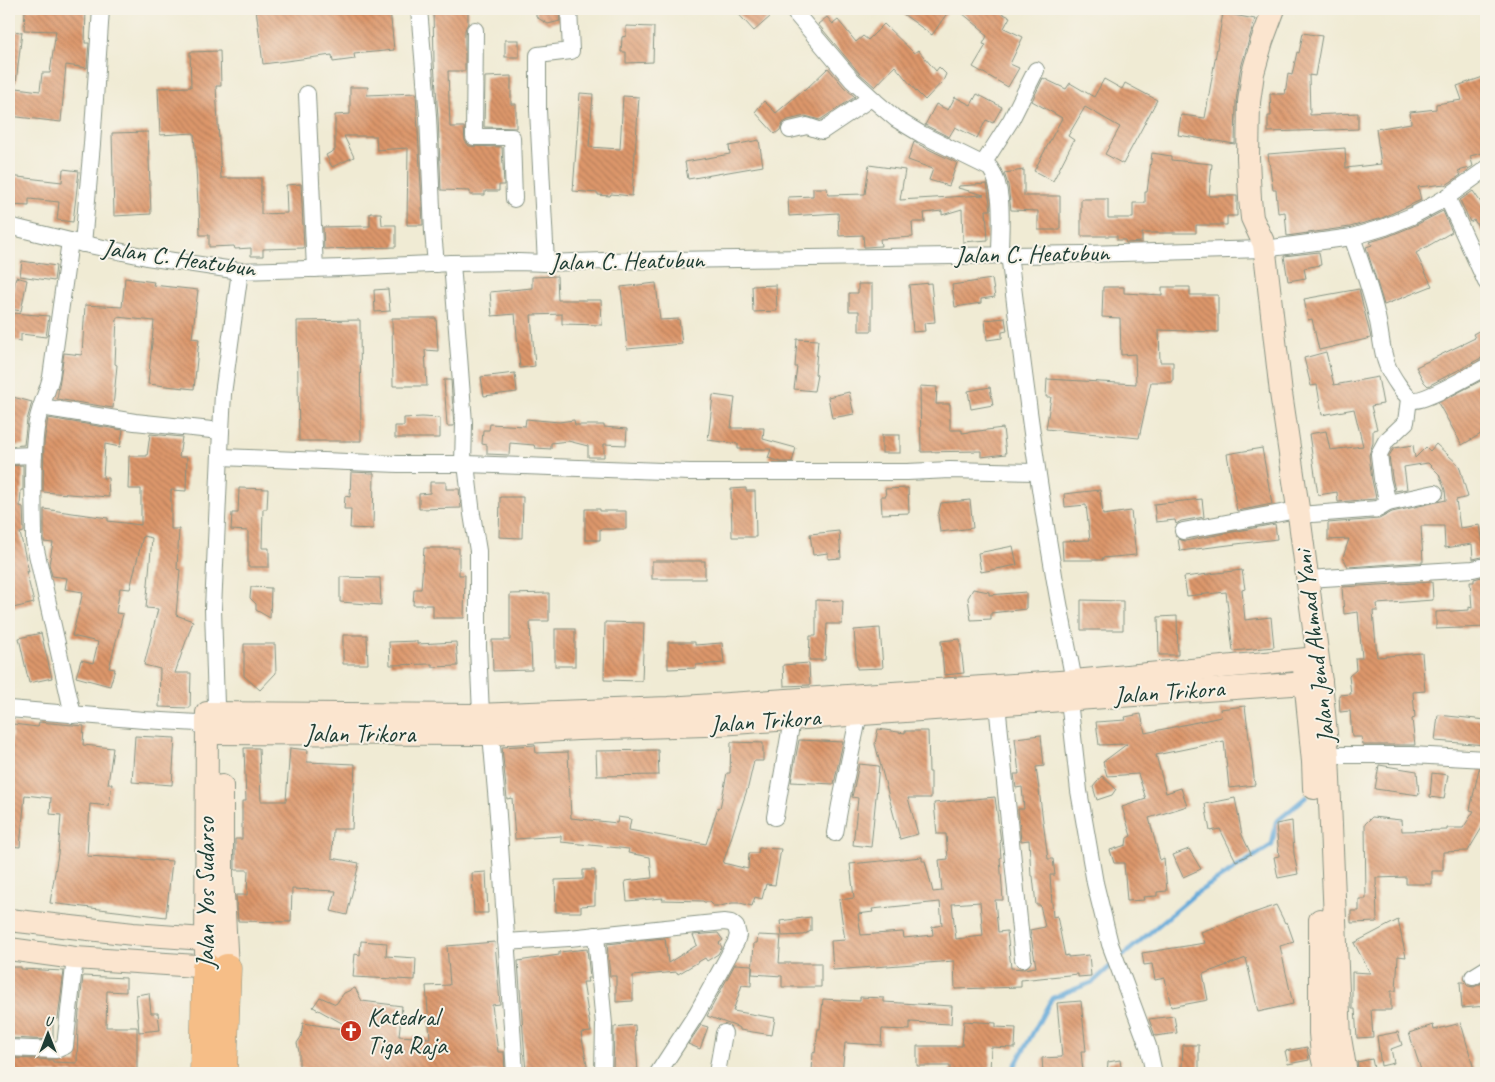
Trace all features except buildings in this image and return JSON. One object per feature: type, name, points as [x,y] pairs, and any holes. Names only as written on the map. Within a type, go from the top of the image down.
[{"type":"highway","name":"Jalan Yos Sudarso","points":[[204,1073],[216,967]]},
{"type":"highway","name":"Jalan Yos Sudarso","points":[[216,967],[223,1073]]},
{"type":"main road","name":"Jalan Jend Ahmad Yani","points":[[1274,9],[1253,73],[1249,102],[1248,166],[1252,218],[1262,238],[1258,249],[1256,282],[1266,381],[1280,467],[1307,579],[1314,622],[1310,659]]},
{"type":"main road","name":"Jalan Jend Ahmad Yani","points":[[1292,514],[1296,588],[1328,755],[1340,1038],[1346,1073]]},
{"type":"main road","name":"Jalan Trikora","points":[[1071,690],[1310,659]]},
{"type":"main road","name":"Jalan Jend Ahmad Yani","points":[[1313,682],[1313,762],[1320,904],[1320,1033],[1326,1073]]},
{"type":"main road","name":"Jalan Trikora","points":[[486,724],[668,708],[996,696],[1071,690],[1313,682]]},
{"type":"main road","name":"Jalan Trikora","points":[[212,720],[486,724],[578,729],[792,720],[859,714],[996,696]]},
{"type":"main road","name":"Jalan Yos Sudarso","points":[[212,720],[222,876],[215,939],[216,967]]},
{"type":"main road","points":[[9,920],[133,934],[215,939]]},
{"type":"main road","points":[[9,949],[74,958],[216,967]]},
{"type":"street","points":[[73,715],[34,541],[34,455],[36,427],[51,376],[76,242],[93,134],[101,9]]},
{"type":"street","points":[[419,9],[428,116],[433,232],[444,264],[464,423],[465,464],[478,551],[478,647],[498,815],[515,1073]]},
{"type":"street","points":[[546,264],[538,110],[538,55],[571,50],[569,9]]},
{"type":"street","points":[[792,9],[852,80],[896,119],[921,134],[983,164],[990,168],[995,175],[998,184],[1000,230],[1023,369],[1071,690],[1079,791],[1095,883],[1110,944],[1148,1046],[1154,1073]]},
{"type":"street","points":[[474,30],[474,137],[512,136],[514,199]]},
{"type":"street","points":[[983,164],[1011,120],[1036,70]]},
{"type":"street","points":[[306,94],[315,269]]},
{"type":"street","points":[[790,130],[807,126],[822,131],[871,98]]},
{"type":"street","name":"Jalan C. Heatubun","points":[[9,226],[147,256],[240,271],[518,262],[546,264],[603,261],[1085,254],[1258,249],[1352,237],[1385,227],[1412,216],[1447,197],[1486,169]]},
{"type":"street","points":[[1447,197],[1486,282]]},
{"type":"street","points":[[1352,237],[1377,316],[1382,347],[1388,368],[1409,399],[1414,401],[1428,397],[1486,367]]},
{"type":"street","points":[[9,709],[73,715],[212,720],[221,431],[240,271]]},
{"type":"street","points":[[1388,503],[1382,479],[1379,454],[1386,441],[1406,422],[1409,399]]},
{"type":"street","points":[[41,407],[135,422],[221,431]]},
{"type":"street","points":[[9,456],[34,455]]},
{"type":"street","points":[[221,457],[690,472],[907,472],[950,470],[1037,472]]},
{"type":"street","points":[[1183,530],[1292,514],[1378,508],[1388,503],[1435,493]]},
{"type":"street","points":[[1307,579],[1473,569],[1486,566]]},
{"type":"street","points":[[996,696],[1023,959]]},
{"type":"street","points":[[835,833],[859,714]]},
{"type":"street","points":[[775,818],[792,720]]},
{"type":"street","points":[[1328,755],[1411,754],[1486,759]]},
{"type":"street","points":[[506,942],[724,922],[731,923],[736,927],[738,935],[732,953],[697,1013],[658,1073]]},
{"type":"street","points":[[596,935],[604,1025],[603,1073]]},
{"type":"street","points":[[9,1048],[56,1050],[65,1046],[74,958]]},
{"type":"street","points":[[717,1073],[724,1033]]},
{"type":"waterway","points":[[1119,959],[1195,894],[1272,845],[1276,822],[1306,797]]},
{"type":"waterway","points":[[1011,1073],[1052,998],[1093,982],[1113,964]]},
{"type":"place","name":"Katedral Tiga Raja","points":[[351,1031]]}]
